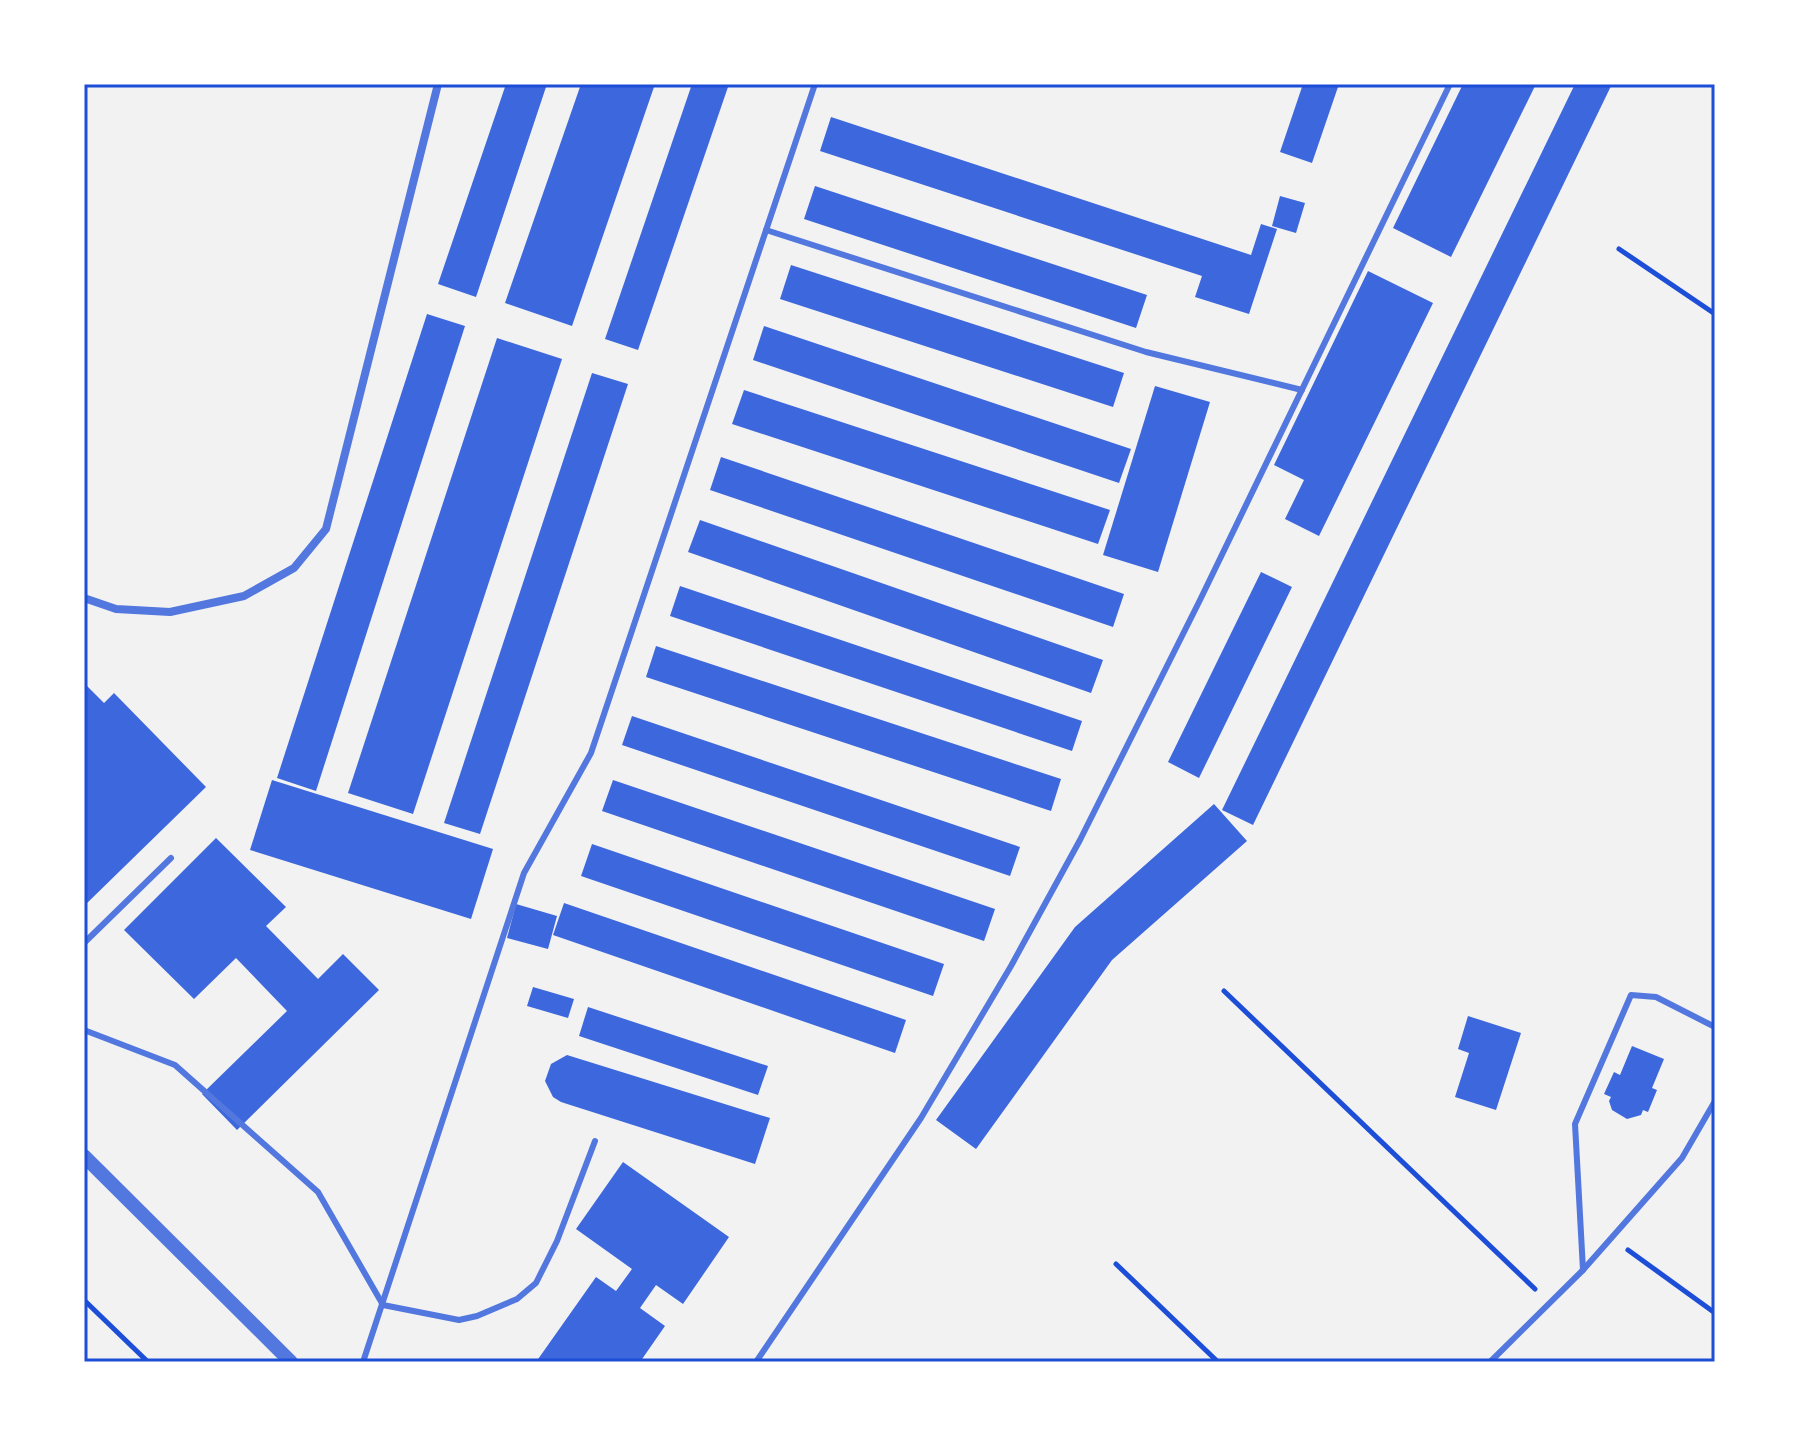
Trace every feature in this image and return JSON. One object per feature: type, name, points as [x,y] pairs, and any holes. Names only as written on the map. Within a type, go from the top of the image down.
[{"type":"street","points":[[84,598],[116,609],[170,612],[244,596],[294,568],[326,529],[438,84]]},
{"type":"street","points":[[84,1156],[291,1362]]},
{"type":"lane","points":[[363,1362],[524,873],[591,753],[815,84]]},
{"type":"lane","points":[[756,1362],[921,1118],[1011,966],[1106,791],[1450,84]]},
{"type":"lane","points":[[766,230],[1146,352],[1302,390]]},
{"type":"lane","points":[[84,943],[171,858]]},
{"type":"lane","points":[[1583,1270],[1575,1124],[1631,995],[1656,997],[1715,1027]]},
{"type":"lane","points":[[84,1030],[175,1065],[318,1192],[383,1305],[459,1320],[517,1299],[536,1283],[557,1241],[595,1141]]},
{"type":"lane","points":[[1490,1362],[1583,1270],[1682,1158],[1715,1101]]},
{"type":"path","points":[[1619,249],[1715,314]]},
{"type":"path","points":[[1224,991],[1549,1303]]},
{"type":"path","points":[[1611,1237],[1715,1313]]},
{"type":"path","points":[[1116,1264],[1218,1362]]},
{"type":"path","points":[[84,1300],[148,1362]]},
{"type":"building","points":[[506,84],[547,84],[476,297],[438,284]]},
{"type":"building","points":[[581,84],[655,84],[572,326],[505,303]]},
{"type":"building","points":[[692,84],[729,84],[638,350],[605,339]]},
{"type":"building","points":[[1303,84],[1339,84],[1312,163],[1280,152]]},
{"type":"building","points":[[1463,84],[1536,84],[1451,257],[1393,228]]},
{"type":"building","points":[[1575,84],[1612,84],[1253,825],[1222,810]]},
{"type":"building","points":[[831,117],[1251,255],[1261,224],[1277,229],[1249,314],[1195,297],[1202,276],[820,151]]},
{"type":"building","points":[[815,186],[1147,295],[1136,328],[804,219]]},
{"type":"building","points":[[1280,196],[1305,203],[1296,233],[1272,226]]},
{"type":"building","points":[[791,265],[1124,373],[1113,407],[780,299]]},
{"type":"building","points":[[1368,271],[1433,303],[1319,536],[1285,519],[1304,480],[1274,465]]},
{"type":"building","points":[[427,314],[465,326],[316,791],[277,778]]},
{"type":"building","points":[[764,326],[1131,449],[1119,483],[753,360]]},
{"type":"building","points":[[497,338],[562,359],[413,814],[348,793]]},
{"type":"building","points":[[592,373],[628,384],[480,834],[444,823]]},
{"type":"building","points":[[1155,386],[1210,402],[1158,572],[1103,555]]},
{"type":"building","points":[[744,390],[1110,510],[1098,544],[732,424]]},
{"type":"building","points":[[721,457],[1124,594],[1113,627],[710,490]]},
{"type":"building","points":[[700,520],[1103,660],[1091,693],[688,552]]},
{"type":"building","points":[[1261,572],[1292,587],[1199,778],[1168,762]]},
{"type":"building","points":[[680,586],[1082,721],[1072,751],[670,616]]},
{"type":"building","points":[[656,646],[1061,779],[1051,811],[646,677]]},
{"type":"building","points":[[84,683],[104,703],[114,693],[206,787],[84,906]]},
{"type":"building","points":[[632,716],[1020,847],[1010,876],[622,745]]},
{"type":"building","points":[[272,780],[493,849],[471,919],[250,850]]},
{"type":"building","points":[[613,780],[995,909],[984,941],[602,811]]},
{"type":"building","points":[[1214,804],[1247,841],[1112,960],[976,1149],[936,1120],[1075,927]]},
{"type":"building","points":[[216,838],[286,907],[266,926],[318,979],[343,954],[379,990],[237,1130],[202,1094],[287,1011],[236,958],[194,999],[124,930]]},
{"type":"building","points":[[592,844],[944,964],[933,996],[581,876]]},
{"type":"building","points":[[564,903],[906,1020],[895,1053],[553,935]]},
{"type":"building","points":[[516,904],[557,916],[548,949],[507,938]]},
{"type":"building","points":[[533,987],[574,999],[568,1018],[527,1006]]},
{"type":"building","points":[[588,1007],[768,1066],[758,1095],[579,1036]]},
{"type":"building","points":[[1468,1016],[1521,1033],[1496,1110],[1455,1097],[1469,1053],[1458,1049]]},
{"type":"building","points":[[1632,1046],[1664,1059],[1652,1088],[1657,1090],[1648,1112],[1643,1110],[1641,1115],[1627,1119],[1612,1110],[1611,1097],[1604,1094],[1614,1072],[1620,1075]]},
{"type":"building","points":[[567,1055],[770,1118],[755,1164],[561,1102],[553,1097],[545,1081],[551,1064]]},
{"type":"building","points":[[623,1162],[729,1237],[683,1304],[656,1285],[640,1308],[665,1326],[640,1362],[536,1362],[596,1277],[616,1291],[632,1269],[576,1229]]}]
